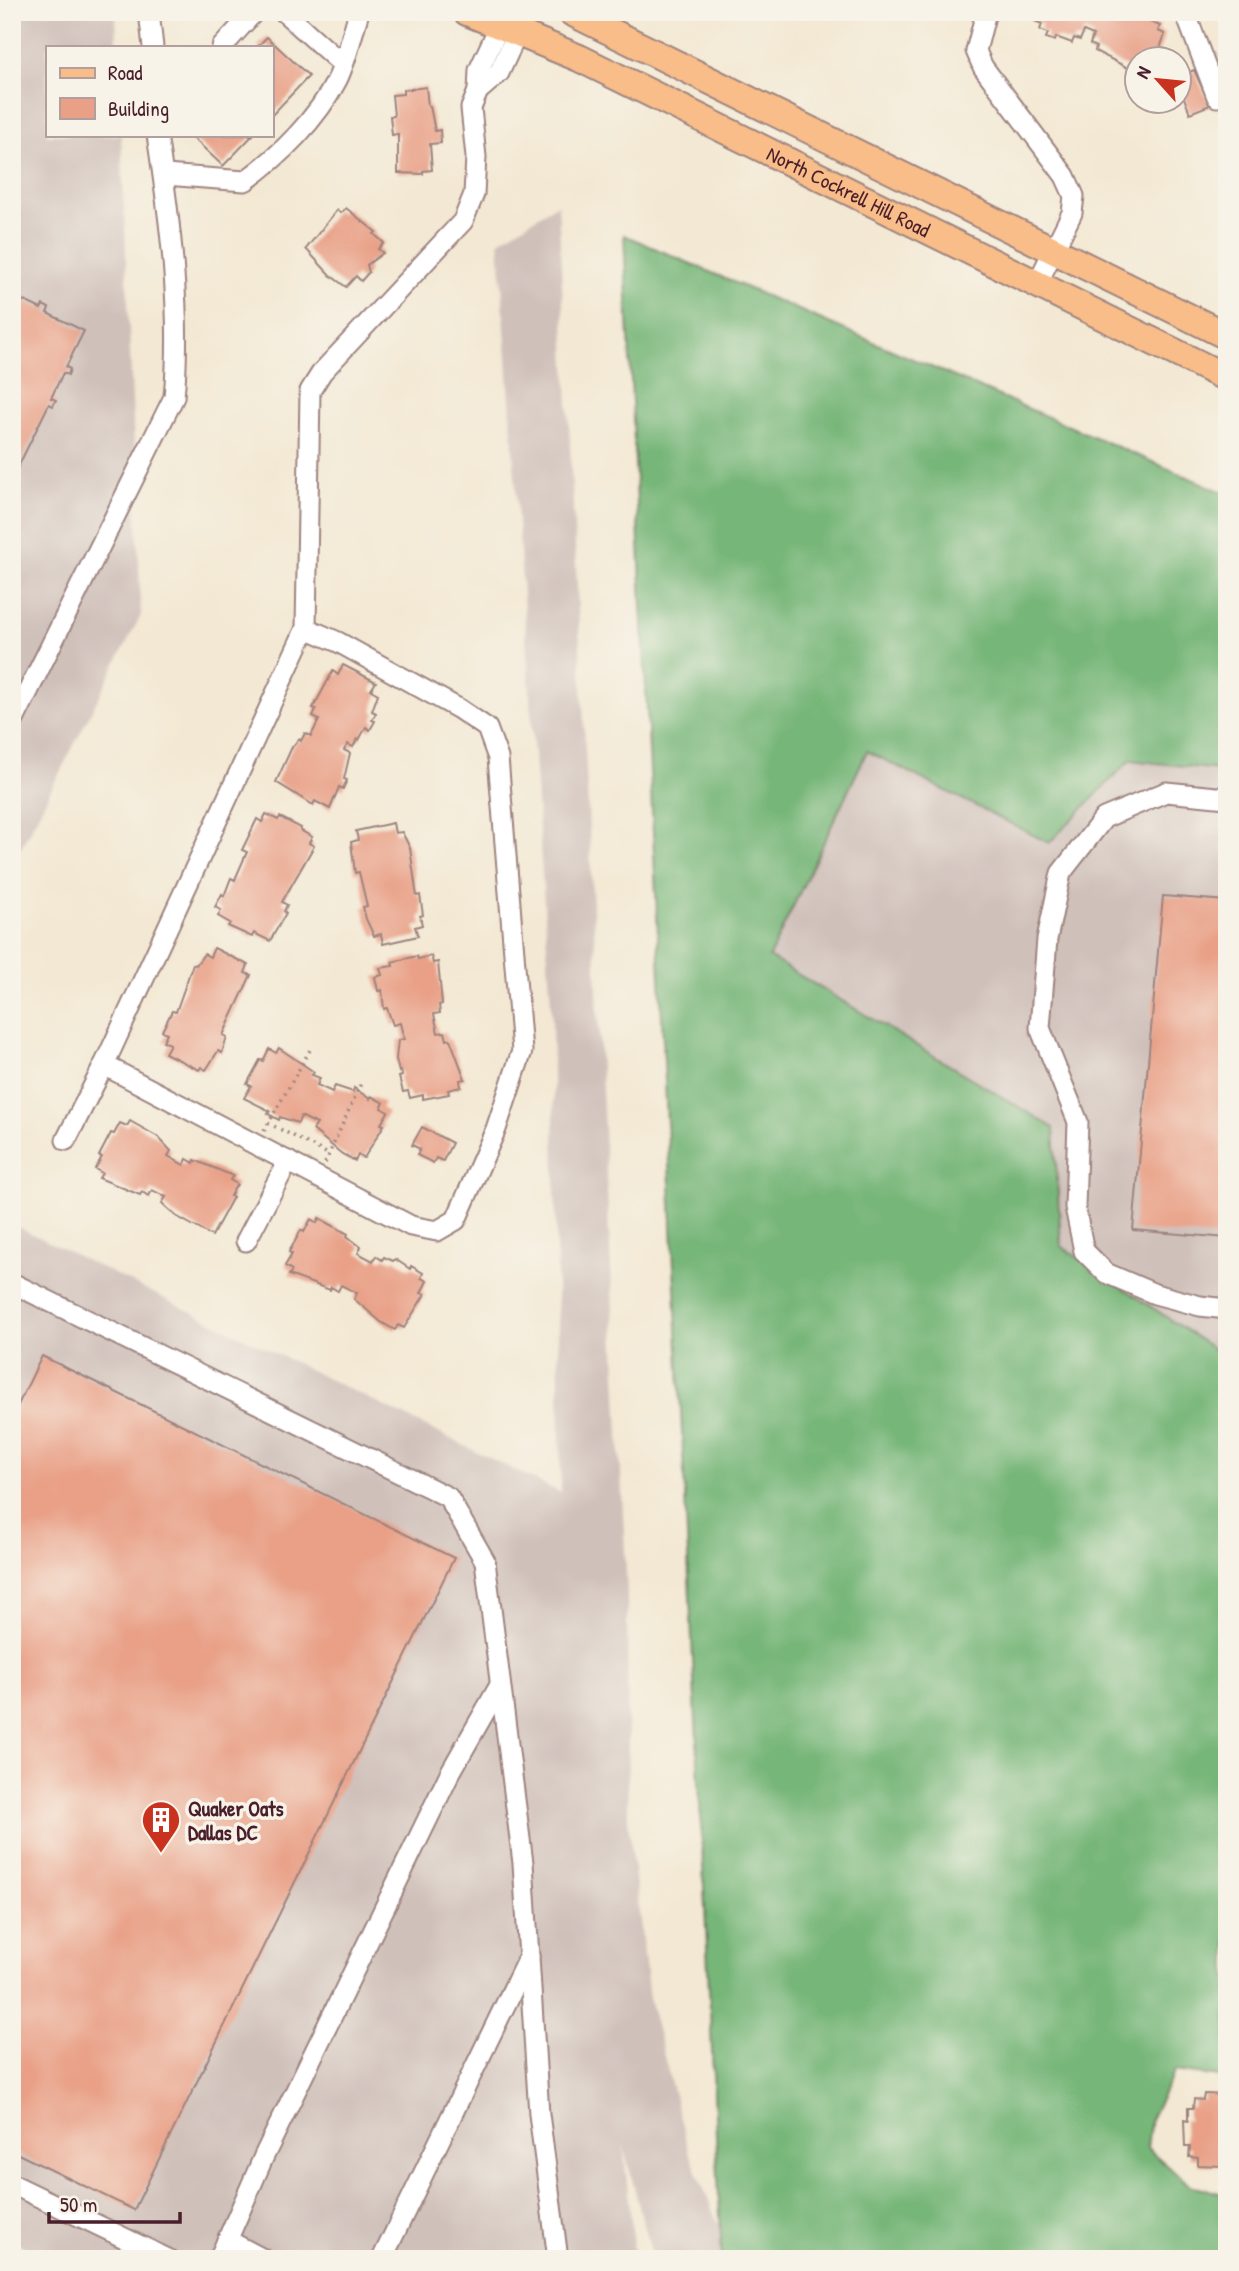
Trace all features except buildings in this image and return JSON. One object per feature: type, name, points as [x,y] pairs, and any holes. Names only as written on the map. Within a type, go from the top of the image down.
[{"type":"main road","name":"North Cockrell Hill Road","points":[[467,12],[513,21],[579,58],[1227,378]]},
{"type":"main road","name":"North Cockrell Hill Road","points":[[570,12],[1227,336]]},
{"type":"lane","points":[[149,12],[153,46]]},
{"type":"lane","points":[[223,46],[254,12]]},
{"type":"lane","points":[[284,12],[342,64]]},
{"type":"lane","points":[[165,175],[245,181],[272,162],[316,111],[338,79],[359,12]]},
{"type":"lane","points":[[986,12],[976,51],[983,67],[1065,176],[1074,196],[1072,213],[1037,284]]},
{"type":"lane","points":[[1185,12],[1217,97]]},
{"type":"lane","points":[[66,1140],[104,1065],[306,628],[310,391],[322,372],[463,221],[474,194],[476,157],[471,108],[478,91],[479,70],[513,21]]},
{"type":"lane","points":[[12,724],[174,397],[178,356],[165,175],[158,136]]},
{"type":"lane","points":[[104,1065],[411,1226],[437,1231],[456,1220],[496,1129],[522,1051],[498,758],[487,728],[398,676],[306,628]]},
{"type":"lane","points":[[1227,798],[1166,792],[1104,818],[1061,873],[1047,939],[1040,1028],[1078,1122],[1075,1207],[1084,1251],[1106,1273],[1155,1294],[1227,1310]]},
{"type":"lane","points":[[246,1241],[288,1161]]},
{"type":"lane","points":[[12,1283],[448,1497],[485,1561],[523,1863],[539,2114],[558,2259]]},
{"type":"lane","points":[[219,2259],[264,2157],[450,1773],[500,1685]]},
{"type":"lane","points":[[382,2259],[529,1955]]},
{"type":"lane","points":[[12,2184],[169,2259]]},
{"type":"lane","points":[[227,2240],[263,2259]]},
{"type":"path","points":[[256,1144],[310,1050]]},
{"type":"path","points":[[318,1177],[362,1081]]},
{"type":"path","points":[[268,1123],[329,1155]]},
{"type":"shaded area","points":[[12,12],[116,12],[117,46],[46,46],[46,136],[121,136],[141,615],[12,865]]},
{"type":"shaded area","points":[[558,204],[627,1593],[628,1819],[649,1998],[688,2149],[732,2259],[653,2259],[623,2145],[635,2259],[49,2259],[12,2241],[12,1224],[561,1493],[552,1020],[499,241]]},
{"type":"shaded area","points":[[867,751],[1049,843],[1130,760],[1227,771],[1227,1358],[1061,1246],[1053,1128],[769,957]]},
{"type":"green space","points":[[624,235],[1227,494],[1227,771],[1130,760],[1049,843],[867,751],[769,957],[1054,1128],[1061,1246],[1227,1358],[1227,2078],[1175,2071],[1151,2117],[1147,2148],[1190,2185],[1227,2195],[1227,2259],[722,2259]]},
{"type":"place","name":"Quaker Oats Dallas DC","points":[[161,1854]]}]
